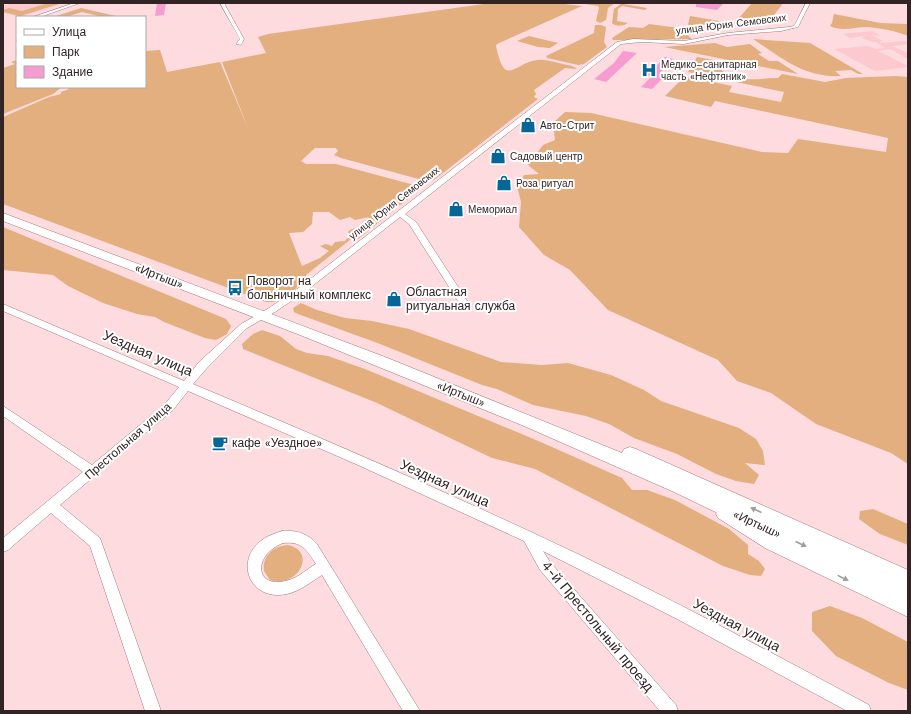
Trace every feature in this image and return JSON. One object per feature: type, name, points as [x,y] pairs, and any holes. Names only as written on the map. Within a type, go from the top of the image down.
[{"type":"highway","name":"«Иртыш»","points":[[3,211],[612,446],[908,580]]},
{"type":"highway","name":"«Иртыш»","points":[[3,217],[268,312],[554,432],[687,491],[908,595]]},
{"type":"street","points":[[38,16],[78,3]]},
{"type":"street","points":[[222,3],[242,39],[239,44]]},
{"type":"street","name":"улица Юрия Семовских","points":[[268,312],[303,289],[398,213],[619,43],[637,41],[668,43],[699,41],[734,33],[788,29],[796,26],[808,3]]},
{"type":"street","points":[[398,213],[412,222],[466,307]]},
{"type":"street","name":"Уездная улица","points":[[3,307],[439,496],[575,559],[671,608],[863,711]]},
{"type":"street","name":"Престольная улица","points":[[3,546],[169,407],[184,386],[203,365],[244,326],[268,312]]},
{"type":"street","points":[[3,410],[93,472]]},
{"type":"street","points":[[687,491],[770,544],[908,610]]},
{"type":"street","points":[[52,506],[95,542],[153,711]]},
{"type":"street","points":[[324,566],[300,582],[277,589],[266,587],[258,582],[253,573],[254,563],[262,549],[276,539],[287,536],[298,538],[307,542],[324,566],[412,711]]},
{"type":"street","name":"4-й Престольный проезд","points":[[529,539],[545,566],[670,711]]},
{"type":"shaded area","points":[[14,3],[64,3],[24,16],[3,13],[3,6]]},
{"type":"shaded area","points":[[872,31],[880,35],[868,36],[873,36],[883,41],[880,42],[881,43],[908,42],[908,44],[892,46],[908,53],[908,59],[890,49],[878,51],[908,67],[875,71],[834,49],[868,46],[876,49],[885,48],[876,42],[862,38],[864,36],[850,38],[843,34]]},
{"type":"green space","points":[[48,3],[62,3],[20,16],[3,12],[3,10],[9,8],[22,11]]},
{"type":"green space","points":[[491,3],[555,3],[582,6],[497,44],[496,46],[499,59],[503,67],[507,70],[511,70],[537,60],[569,65],[577,69],[565,68],[534,90],[536,94],[534,97],[538,99],[434,180],[426,181],[341,158],[334,155],[338,151],[336,148],[315,148],[301,161],[306,164],[336,164],[418,186],[419,190],[358,239],[356,235],[306,275],[307,278],[284,298],[273,302],[264,301],[3,204],[3,117],[49,97],[61,94],[61,92],[69,89],[68,88],[146,88],[146,51],[160,50],[167,72],[220,62],[248,128],[222,62],[266,53],[258,37],[268,34]],"holes":[[[313,212],[329,212],[340,220],[350,217],[355,220],[369,217],[356,228],[350,230],[348,232],[350,235],[345,241],[335,242],[332,246],[326,244],[320,246],[329,251],[320,258],[302,266],[289,233],[303,232],[312,224]]]},
{"type":"green space","points":[[579,3],[615,3],[608,8],[606,20],[600,23],[596,21],[599,8],[598,6]]},
{"type":"green space","points":[[622,3],[647,8],[645,10],[622,6],[618,9],[617,21],[628,23],[618,26],[612,23],[614,9]]},
{"type":"green space","points":[[752,3],[783,3],[772,18],[753,20],[739,18]]},
{"type":"green space","points":[[81,8],[116,16],[99,16],[82,12],[69,16],[56,16]]},
{"type":"green space","points":[[834,14],[880,23],[908,24],[908,36],[894,31],[872,27],[844,29],[835,28],[830,26]]},
{"type":"green space","points":[[690,16],[736,24],[688,25]]},
{"type":"green space","points":[[649,24],[679,28],[692,39],[613,40],[612,38],[629,27],[643,28]]},
{"type":"green space","points":[[595,25],[606,27],[604,42],[607,47],[584,64],[578,65],[547,58],[546,56],[594,33]]},
{"type":"green space","points":[[529,36],[558,43],[550,48],[538,47],[517,41]]},
{"type":"green space","points":[[753,39],[810,43],[863,74],[858,74],[851,70],[835,71],[841,76],[816,74],[784,60]]},
{"type":"green space","points":[[715,43],[727,47],[750,44],[762,53],[758,54],[769,61],[778,61],[798,74],[664,47]]},
{"type":"green space","points":[[697,57],[734,64],[721,70],[741,79],[778,78],[782,74],[825,82],[846,78],[908,77],[908,464],[891,453],[816,424],[771,393],[737,381],[718,360],[608,310],[570,270],[544,255],[519,227],[521,202],[517,186],[524,175],[539,174],[528,165],[543,145],[555,140],[553,123],[565,112],[591,113],[762,152],[788,153],[798,139],[886,152],[888,138],[715,101],[711,107],[665,96],[685,76],[732,86],[729,92],[781,102],[784,92],[688,72]]},
{"type":"green space","points":[[16,60],[16,88],[61,88],[53,94],[3,114],[3,68],[15,64],[11,62]]},
{"type":"green space","points":[[3,227],[226,319],[231,326],[227,334],[216,340],[205,338],[155,317],[137,314],[103,303],[68,286],[53,275],[3,270]]},
{"type":"green space","points":[[301,303],[317,310],[345,318],[372,321],[409,329],[501,362],[542,365],[568,363],[611,375],[644,390],[661,401],[739,428],[756,439],[763,451],[765,465],[745,463],[759,475],[754,484],[736,481],[716,474],[677,454],[634,438],[609,424],[586,416],[533,405],[497,389],[482,385],[380,344],[294,312],[293,308]]},
{"type":"green space","points":[[262,330],[280,336],[296,349],[307,353],[328,356],[365,369],[536,440],[622,478],[632,490],[647,490],[675,500],[729,529],[748,545],[748,554],[759,561],[765,569],[761,576],[750,575],[723,566],[535,469],[492,458],[377,403],[243,349],[242,344],[253,334]]},
{"type":"green space","points":[[873,509],[908,524],[908,545],[880,534],[859,519],[860,511]]},
{"type":"green space","points":[[288,545],[297,549],[302,555],[303,562],[300,568],[295,575],[288,579],[280,581],[270,580],[264,571],[267,556],[278,547]]},
{"type":"green space","points":[[830,606],[862,618],[908,642],[908,690],[889,683],[836,656],[812,631],[812,612]]},
{"type":"building","points":[[157,3],[166,3],[164,15],[155,16]]},
{"type":"building","points":[[696,3],[724,3],[717,10],[696,7]]},
{"type":"building","points":[[623,51],[637,53],[606,82],[594,79],[614,63]]},
{"type":"building","points":[[665,57],[673,59],[660,73],[667,74],[652,89],[641,87],[652,76],[647,75]]},
{"type":"place","name":"Медико–санитарная часть «Нефтяник»","points":[[649,70]]},
{"type":"place","name":"Авто-Стрит","points":[[528,125]]},
{"type":"place","name":"Садовый центр","points":[[498,156]]},
{"type":"place","name":"Роза ритуал","points":[[504,183]]},
{"type":"place","name":"Мемориал","points":[[456,209]]},
{"type":"place","name":"Поворот на больничный комплекс","points":[[235,288]]},
{"type":"place","name":"Областная ритуальная служба","points":[[394,299]]},
{"type":"place","name":"кафе «Уездное»","points":[[220,443]]}]
